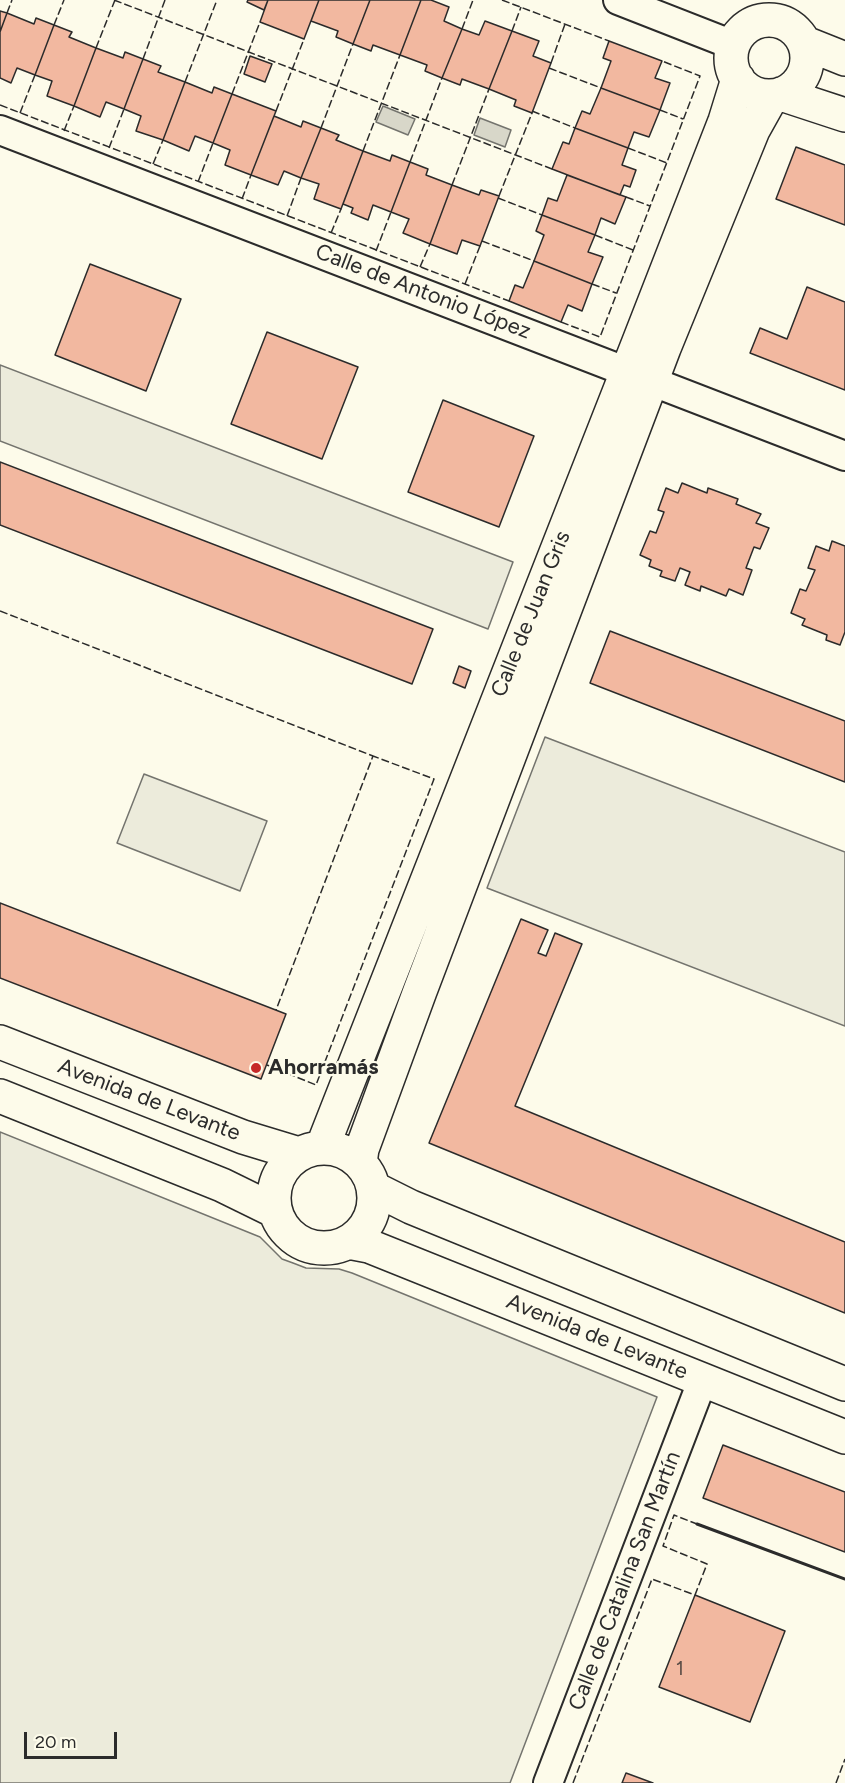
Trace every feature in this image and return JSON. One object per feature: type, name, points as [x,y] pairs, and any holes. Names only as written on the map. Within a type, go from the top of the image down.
[{"type":"street","points":[[618,0],[733,45]]},
{"type":"street","points":[[776,95],[792,89],[805,70],[807,62],[805,43],[783,11],[769,19],[747,26],[733,45],[732,68],[738,80],[754,93],[776,95],[845,115]]},
{"type":"street","points":[[805,43],[845,59]]},
{"type":"street","name":"Calle de Juan Gris","points":[[367,1176],[362,1149],[640,375],[738,80]]},
{"type":"street","name":"Calle de Juan Gris","points":[[311,1151],[640,375],[753,130],[776,95]]},
{"type":"street","name":"Calle de Antonio López","points":[[0,130],[845,456]]},
{"type":"street","name":"Avenida de Levante","points":[[0,1042],[243,1137],[311,1151]]},
{"type":"street","points":[[0,1096],[222,1185],[275,1211]]},
{"type":"street","points":[[367,1176],[373,1209],[365,1228],[348,1242],[323,1249],[298,1242],[287,1234],[275,1211],[273,1195],[277,1178],[286,1164],[311,1151],[338,1150],[367,1176],[421,1212],[845,1384]]},
{"type":"street","name":"Avenida de Levante","points":[[348,1242],[369,1246],[845,1437]]},
{"type":"street","name":"Calle de Catalina San Martín","points":[[548,1783],[703,1379]]},
{"type":"shaded area","points":[[383,106],[415,119],[408,135],[376,122]]},
{"type":"shaded area","points":[[480,118],[511,130],[505,147],[474,135]]},
{"type":"shaded area","points":[[0,365],[513,562],[488,629],[0,441]]},
{"type":"shaded area","points":[[545,737],[845,852],[845,1026],[487,888]]},
{"type":"shaded area","points":[[144,774],[267,821],[240,891],[117,843]]},
{"type":"shaded area","points":[[0,1132],[260,1237],[282,1259],[306,1268],[339,1269],[352,1273],[657,1397],[510,1783],[0,1783]]},
{"type":"building","points":[[248,0],[268,0],[264,10],[247,2]]},
{"type":"building","points":[[268,0],[319,0],[304,39],[260,22]]},
{"type":"building","points":[[319,0],[370,0],[353,44],[336,37],[338,31],[311,21]]},
{"type":"building","points":[[370,0],[421,0],[400,55],[373,45],[371,51],[353,44]]},
{"type":"building","points":[[421,0],[431,0],[449,7],[444,21],[462,29],[442,78],[425,71],[427,65],[400,55]]},
{"type":"building","points":[[0,11],[7,13],[0,32]]},
{"type":"building","points":[[7,13],[34,24],[36,18],[54,25],[35,75],[17,68],[11,83],[0,78],[0,32]]},
{"type":"building","points":[[485,21],[512,31],[489,89],[462,79],[460,85],[442,78],[462,29],[479,35]]},
{"type":"building","points":[[54,25],[72,32],[69,37],[96,48],[74,106],[47,96],[52,81],[35,75]]},
{"type":"building","points":[[512,31],[539,41],[533,56],[551,63],[532,113],[514,106],[516,100],[489,89]]},
{"type":"building","points":[[609,41],[662,61],[655,78],[670,83],[660,110],[601,88],[611,61],[603,58]]},
{"type":"building","points":[[96,48],[123,58],[125,52],[143,59],[124,109],[106,102],[100,117],[74,106]]},
{"type":"building","points":[[250,56],[272,64],[265,82],[244,74]]},
{"type":"building","points":[[143,59],[161,66],[158,72],[185,82],[163,140],[136,131],[141,116],[124,109]]},
{"type":"building","points":[[185,82],[212,93],[214,87],[232,94],[213,143],[195,136],[189,151],[163,140]]},
{"type":"building","points":[[601,88],[660,110],[649,137],[634,132],[628,148],[575,128],[582,111],[590,114]]},
{"type":"building","points":[[232,94],[276,111],[251,175],[225,165],[230,150],[213,143]]},
{"type":"building","points":[[274,116],[301,127],[303,121],[321,128],[301,178],[284,171],[278,185],[251,175]]},
{"type":"building","points":[[321,128],[339,135],[336,140],[363,151],[341,209],[314,199],[319,184],[301,178]]},
{"type":"building","points":[[575,128],[628,148],[622,165],[636,170],[630,187],[624,185],[620,195],[552,169],[563,142],[569,144]]},
{"type":"building","points":[[796,147],[845,165],[845,225],[776,199]]},
{"type":"building","points":[[363,151],[390,161],[392,155],[410,162],[391,212],[373,205],[368,220],[351,213],[353,208],[343,204]]},
{"type":"building","points":[[410,162],[428,169],[426,175],[452,185],[430,244],[403,233],[409,219],[391,212]]},
{"type":"building","points":[[567,175],[626,197],[615,224],[601,218],[595,235],[542,215],[548,198],[557,201]]},
{"type":"building","points":[[452,185],[479,195],[481,190],[499,196],[480,246],[462,240],[457,254],[430,244]]},
{"type":"building","points":[[542,215],[595,235],[588,252],[603,257],[592,284],[534,261],[544,235],[536,231]]},
{"type":"building","points":[[534,261],[592,284],[582,311],[568,305],[561,322],[509,301],[515,285],[523,288]]},
{"type":"building","points":[[90,264],[181,299],[146,391],[55,355]]},
{"type":"building","points":[[807,287],[845,302],[845,390],[750,353],[760,328],[787,339]]},
{"type":"building","points":[[267,332],[358,367],[322,459],[231,424]]},
{"type":"building","points":[[443,400],[534,436],[499,527],[408,492]]},
{"type":"building","points":[[0,462],[433,629],[412,684],[0,525]]},
{"type":"building","points":[[682,483],[707,493],[708,488],[738,499],[736,504],[761,514],[756,523],[769,528],[760,549],[754,547],[746,568],[752,570],[743,595],[729,589],[726,596],[701,586],[700,591],[685,585],[690,572],[680,568],[675,581],[660,576],[662,571],[649,566],[651,560],[640,555],[650,531],[656,533],[664,512],[658,510],[666,488],[678,493]]},
{"type":"building","points":[[832,541],[845,546],[845,632],[840,645],[826,640],[827,635],[802,625],[805,619],[791,613],[800,589],[806,591],[815,570],[808,568],[816,546],[829,551]]},
{"type":"building","points":[[610,631],[845,721],[845,782],[590,683]]},
{"type":"building","points":[[459,666],[471,671],[465,688],[453,683]]},
{"type":"building","points":[[0,903],[286,1014],[261,1079],[0,978]]},
{"type":"building","points":[[521,919],[548,930],[538,953],[546,956],[555,933],[582,944],[515,1106],[845,1242],[845,1313],[429,1143]]},
{"type":"building","points":[[723,1445],[845,1492],[845,1552],[703,1498]]},
{"type":"building","points":[[695,1595],[785,1631],[750,1722],[659,1687]]},
{"type":"building","points":[[626,1773],[653,1783],[622,1783]]},
{"type":"fence","points":[[7,13],[12,0]]},
{"type":"fence","points":[[54,25],[64,0]]},
{"type":"fence","points":[[114,0],[552,169]]},
{"type":"fence","points":[[96,48],[115,0]]},
{"type":"fence","points":[[143,59],[165,0]]},
{"type":"fence","points":[[185,82],[217,0]]},
{"type":"fence","points":[[462,29],[473,0]]},
{"type":"fence","points":[[502,0],[609,41]]},
{"type":"fence","points":[[512,31],[521,7]]},
{"type":"fence","points":[[232,94],[260,22]]},
{"type":"fence","points":[[551,63],[565,24]]},
{"type":"fence","points":[[276,111],[304,39]]},
{"type":"fence","points":[[321,128],[353,44]]},
{"type":"fence","points":[[363,151],[400,55]]},
{"type":"fence","points":[[561,322],[600,337],[700,76],[662,61]]},
{"type":"fence","points":[[549,68],[601,88]]},
{"type":"fence","points":[[20,113],[35,75]]},
{"type":"fence","points":[[410,162],[442,78]]},
{"type":"fence","points":[[452,185],[489,89]]},
{"type":"fence","points":[[0,105],[509,301]]},
{"type":"fence","points":[[64,131],[74,106]]},
{"type":"fence","points":[[109,148],[124,109]]},
{"type":"fence","points":[[660,110],[683,119]]},
{"type":"fence","points":[[532,111],[575,128]]},
{"type":"fence","points":[[499,196],[532,113]]},
{"type":"fence","points":[[153,164],[163,140]]},
{"type":"fence","points":[[198,182],[213,143]]},
{"type":"fence","points":[[628,148],[667,163]]},
{"type":"fence","points":[[242,199],[251,175]]},
{"type":"fence","points":[[287,216],[301,178]]},
{"type":"fence","points":[[626,197],[650,206]]},
{"type":"fence","points":[[498,198],[542,215]]},
{"type":"fence","points":[[331,233],[341,209]]},
{"type":"fence","points":[[376,251],[391,212]]},
{"type":"fence","points":[[595,235],[633,250]]},
{"type":"fence","points":[[482,241],[534,261]]},
{"type":"fence","points":[[420,267],[430,244]]},
{"type":"fence","points":[[465,284],[480,246]]},
{"type":"fence","points":[[592,284],[616,293]]},
{"type":"fence","points":[[0,611],[373,756],[276,1010]]},
{"type":"fence","points":[[267,1065],[316,1085],[434,779],[373,756]]},
{"type":"fence","points":[[573,1783],[652,1579],[695,1595],[707,1564],[663,1546],[674,1515],[697,1524]]},
{"type":"fence","points":[[836,1783],[845,1759]]},
{"type":"wall","points":[[697,1524],[845,1579]]},
{"type":"place","name":"Ahorramás","points":[[256,1068]]}]
